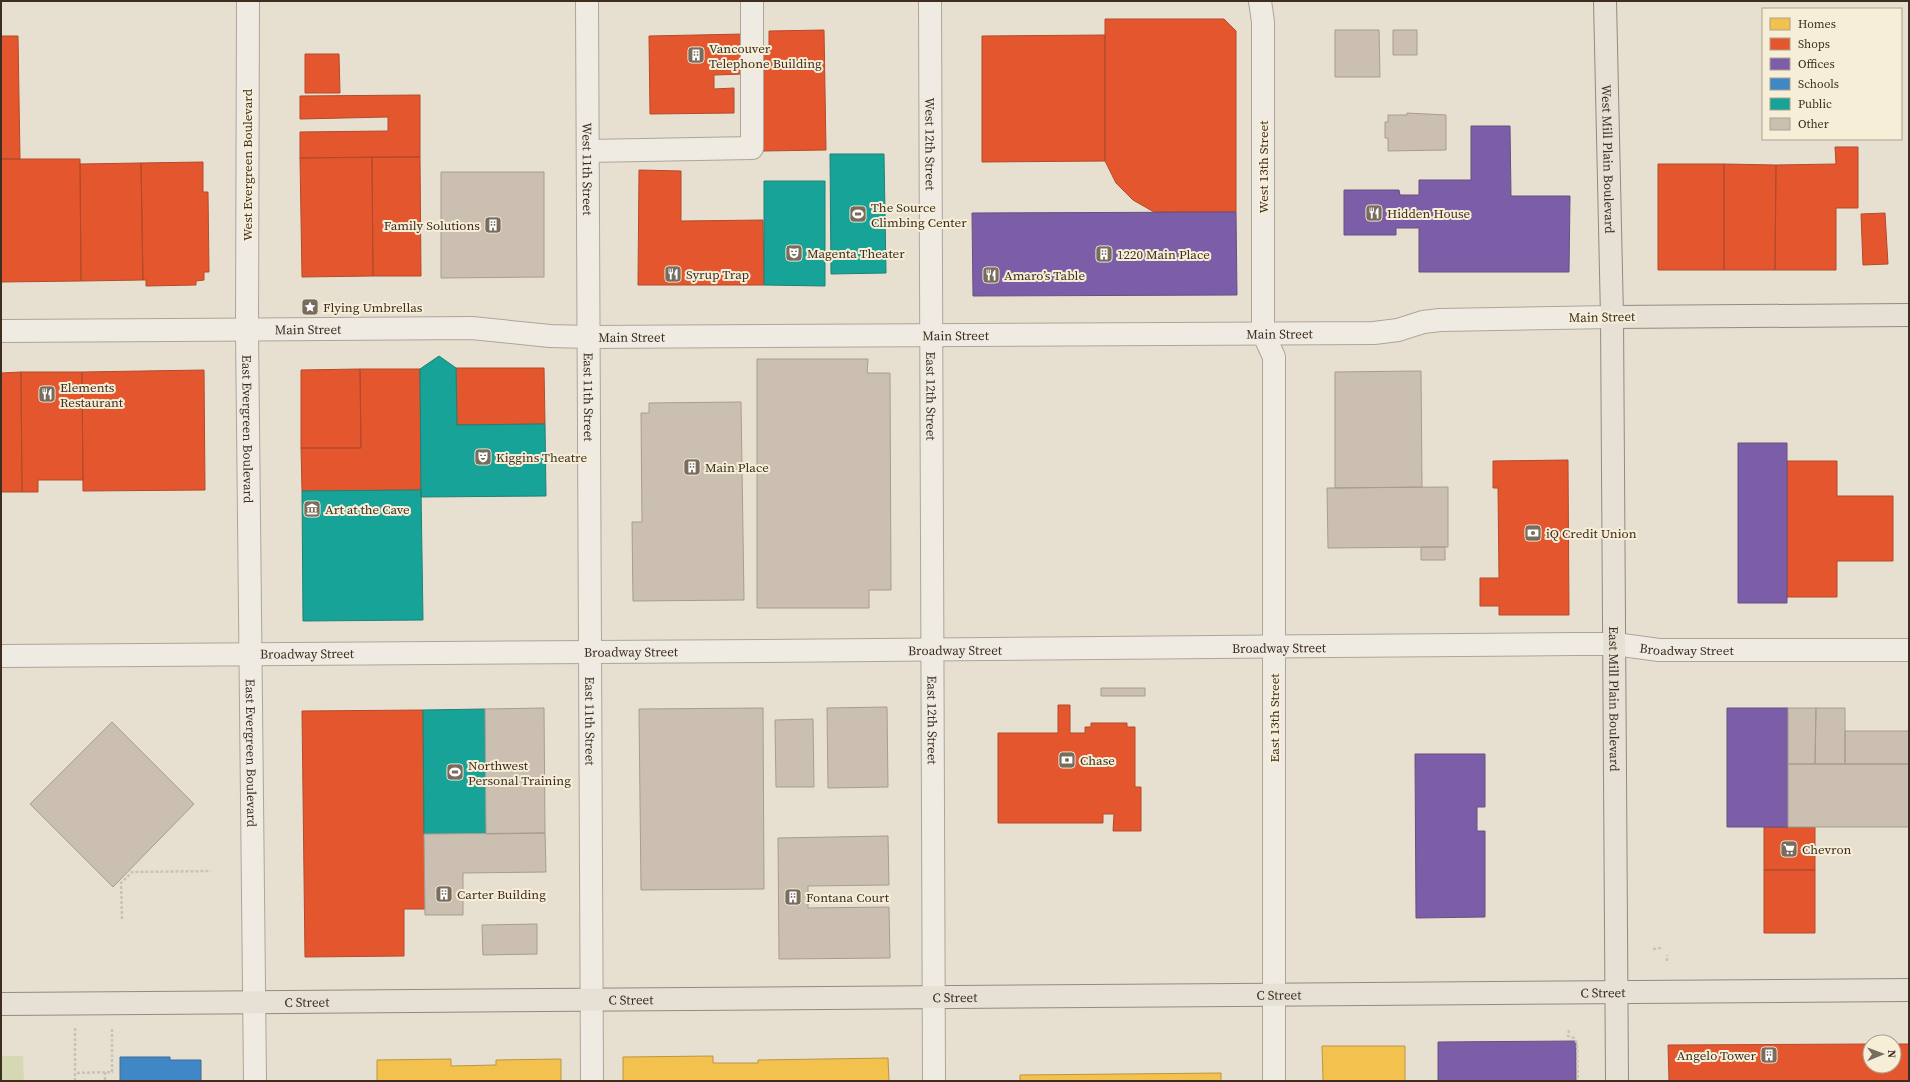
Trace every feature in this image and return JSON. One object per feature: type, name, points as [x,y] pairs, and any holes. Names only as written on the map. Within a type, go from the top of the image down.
[{"type":"main road","name":"West Mill Plain Boulevard","points":[[1605,1],[1612,317]]},
{"type":"main road","name":"Main Street","points":[[1612,317],[1909,315]]},
{"type":"main road","name":"East Mill Plain Boulevard","points":[[1612,317],[1617,1081]]},
{"type":"main road","name":"C Street","points":[[1,1004],[1909,990]]},
{"type":"street","name":"West Evergreen Boulevard","points":[[247,330],[248,1]]},
{"type":"street","name":"West 11th Street","points":[[587,1],[589,337]]},
{"type":"street","points":[[588,151],[752,148],[752,1]]},
{"type":"street","name":"West 12th Street","points":[[930,1],[932,335]]},
{"type":"street","name":"West 13th Street","points":[[1260,1],[1263,22],[1263,333]]},
{"type":"street","name":"Main Street","points":[[1,331],[472,328],[550,336],[589,337],[1374,333],[1398,330],[1423,322],[1440,320],[1612,317]]},
{"type":"street","name":"East Evergreen Boulevard","points":[[247,330],[255,1081]]},
{"type":"street","name":"East 13th Street","points":[[1263,333],[1274,357],[1274,1081]]},
{"type":"street","name":"East 12th Street","points":[[932,335],[934,1081]]},
{"type":"street","name":"East 11th Street","points":[[589,337],[589,651],[592,1081]]},
{"type":"street","name":"Broadway Street","points":[[1,656],[589,651],[1275,649],[1615,644],[1659,650],[1909,650]]},
{"type":"path","points":[[122,919],[121,883],[132,872],[211,871]]},
{"type":"path","points":[[1654,949],[1661,948]]},
{"type":"path","points":[[1667,955],[1667,962]]},
{"type":"path","points":[[75,1073],[112,1072],[112,1003]]},
{"type":"path","points":[[1569,1030],[1568,1036],[1574,1038],[1577,1043],[1578,1081]]},
{"type":"path","points":[[75,1041],[75,1081]]},
{"type":"path","points":[[105,1072],[105,1081]]},
{"type":"green space","points":[[1,1056],[23,1056],[24,1081],[1,1081]]},
{"type":"building: Homes","points":[[1322,1046],[1405,1046],[1405,1081],[1323,1081]]},
{"type":"building: Homes","points":[[713,1056],[713,1063],[758,1063],[758,1060],[888,1058],[889,1081],[623,1081],[623,1057]]},
{"type":"building: Homes","points":[[451,1059],[451,1066],[496,1065],[496,1060],[561,1059],[561,1081],[377,1081],[377,1060]]},
{"type":"building: Homes","points":[[1221,1073],[1221,1081],[1020,1081],[1020,1075]]},
{"type":"building: Shops","points":[[1105,19],[1224,19],[1236,31],[1236,212],[1154,212],[1133,200],[1116,183],[1105,161]]},
{"type":"building: Shops","points":[[824,30],[826,150],[763,151],[762,53],[769,53],[769,31]]},
{"type":"building: Shops","name":"Vancouver Telephone Building","points":[[744,34],[744,74],[714,75],[714,89],[734,88],[734,113],[650,114],[649,36]]},
{"type":"building: Shops","points":[[1105,35],[1105,161],[982,162],[982,36]]},
{"type":"building: Shops","points":[[1,36],[18,36],[20,159],[1,159]]},
{"type":"building: Shops","points":[[305,54],[339,54],[340,93],[305,93]]},
{"type":"building: Shops","points":[[420,95],[420,157],[300,158],[300,132],[388,131],[388,117],[300,119],[300,96]]},
{"type":"building: Shops","points":[[1835,147],[1858,147],[1858,208],[1836,208],[1836,270],[1775,270],[1776,165],[1836,164]]},
{"type":"building: Shops","points":[[372,157],[373,276],[302,277],[300,158]]},
{"type":"building: Shops","points":[[372,157],[420,157],[421,276],[373,276]]},
{"type":"building: Shops","points":[[1,159],[80,159],[81,281],[1,282]]},
{"type":"building: Shops","points":[[203,162],[203,192],[208,192],[209,272],[204,272],[204,280],[196,281],[196,285],[146,286],[146,280],[143,280],[141,163]]},
{"type":"building: Shops","points":[[141,163],[143,280],[81,281],[80,164]]},
{"type":"building: Shops","points":[[1658,164],[1724,164],[1724,270],[1658,270]]},
{"type":"building: Shops","points":[[1724,164],[1776,165],[1775,270],[1724,270]]},
{"type":"building: Shops","points":[[639,170],[681,171],[681,221],[763,220],[764,285],[638,285]]},
{"type":"building: Shops","points":[[1885,213],[1888,264],[1863,265],[1861,214]]},
{"type":"building: Shops","points":[[456,368],[544,368],[545,424],[457,425]]},
{"type":"building: Shops","points":[[360,369],[420,369],[421,490],[302,491],[301,448],[361,448]]},
{"type":"building: Shops","points":[[360,369],[361,448],[301,448],[301,370]]},
{"type":"building: Shops","points":[[204,370],[205,490],[83,491],[82,372]]},
{"type":"building: Shops","points":[[21,372],[82,372],[83,480],[38,480],[38,492],[22,492]]},
{"type":"building: Shops","points":[[21,372],[22,492],[1,492],[1,373]]},
{"type":"building: Shops","name":"iQ Credit Union","points":[[1568,460],[1569,615],[1499,615],[1499,606],[1480,606],[1480,578],[1499,578],[1498,488],[1493,488],[1493,461]]},
{"type":"building: Shops","points":[[1787,461],[1837,461],[1837,496],[1893,496],[1893,561],[1837,561],[1837,597],[1787,597]]},
{"type":"building: Shops","name":"Chase","points":[[1058,705],[1070,705],[1070,733],[1085,733],[1085,727],[1091,727],[1091,723],[1127,723],[1127,727],[1135,727],[1135,787],[1141,787],[1141,831],[1113,831],[1114,814],[1103,814],[1103,823],[998,823],[998,733],[1058,733]]},
{"type":"building: Shops","points":[[423,710],[425,909],[404,909],[404,956],[305,957],[302,711]]},
{"type":"building: Shops","name":"Chevron","points":[[1764,827],[1815,827],[1815,870],[1764,870]]},
{"type":"building: Shops","name":"Chevron","points":[[1764,870],[1815,870],[1815,933],[1764,933]]},
{"type":"building: Shops","name":"Angelo Tower","points":[[1862,1044],[1862,1074],[1902,1074],[1902,1044],[1909,1044],[1909,1081],[1669,1081],[1668,1045]]},
{"type":"building: Offices","points":[[1471,126],[1510,126],[1511,196],[1570,196],[1569,272],[1419,272],[1419,228],[1396,228],[1396,235],[1344,235],[1344,190],[1399,190],[1400,195],[1419,195],[1419,180],[1471,180]]},
{"type":"building: Offices","name":"1220 Main Place","points":[[1236,212],[1237,295],[973,296],[972,213]]},
{"type":"building: Offices","points":[[1738,443],[1787,443],[1787,603],[1738,603]]},
{"type":"building: Offices","points":[[1727,708],[1788,708],[1788,827],[1727,827]]},
{"type":"building: Offices","points":[[1415,754],[1485,754],[1485,807],[1477,807],[1477,831],[1485,831],[1485,917],[1416,918]]},
{"type":"building: Offices","points":[[1576,1041],[1576,1081],[1438,1081],[1438,1042]]},
{"type":"building: Schools","points":[[120,1057],[170,1057],[170,1060],[201,1060],[201,1081],[120,1081]]},
{"type":"building: Public","name":"The Source Climbing Center","points":[[830,154],[884,154],[886,273],[831,274]]},
{"type":"building: Public","name":"Magenta Theater","points":[[764,181],[825,181],[825,286],[764,285]]},
{"type":"building: Public","name":"Kiggins Theatre","points":[[439,356],[456,368],[457,425],[545,424],[546,496],[421,497],[420,369]]},
{"type":"building: Public","points":[[421,490],[423,620],[303,621],[302,491]]},
{"type":"building: Public","name":"Northwest Personal Training","points":[[485,709],[486,834],[424,834],[423,710]]},
{"type":"building: Other","points":[[1335,30],[1379,30],[1380,77],[1335,77]]},
{"type":"building: Other","points":[[1393,30],[1417,30],[1417,55],[1393,55]]},
{"type":"building: Other","points":[[1407,113],[1446,115],[1446,150],[1388,151],[1388,138],[1385,138],[1385,122],[1388,122],[1388,115],[1407,115]]},
{"type":"building: Other","name":"Family Solutions","points":[[441,172],[544,172],[544,277],[441,278]]},
{"type":"building: Other","points":[[757,359],[868,359],[867,373],[890,373],[891,590],[869,590],[869,608],[757,608]]},
{"type":"building: Other","points":[[1421,371],[1422,487],[1335,488],[1335,372]]},
{"type":"building: Other","name":"Main Place","points":[[741,402],[744,600],[633,601],[632,522],[642,522],[641,413],[649,413],[649,403]]},
{"type":"building: Other","points":[[1448,487],[1448,547],[1328,548],[1327,488]]},
{"type":"building: Other","points":[[1421,547],[1445,547],[1445,560],[1421,560]]},
{"type":"building: Other","points":[[1101,688],[1145,688],[1145,696],[1101,696]]},
{"type":"building: Other","points":[[887,707],[888,787],[828,788],[827,708]]},
{"type":"building: Other","points":[[544,708],[545,833],[486,834],[485,709]]},
{"type":"building: Other","points":[[763,708],[764,889],[641,890],[639,709]]},
{"type":"building: Other","points":[[1788,708],[1816,708],[1815,764],[1788,764]]},
{"type":"building: Other","points":[[1816,708],[1845,708],[1845,764],[1815,764]]},
{"type":"building: Other","points":[[813,719],[814,787],[776,787],[775,720]]},
{"type":"building: Other","points":[[112,722],[194,804],[113,887],[30,804]]},
{"type":"building: Other","points":[[1845,731],[1909,731],[1909,764],[1845,764]]},
{"type":"building: Other","points":[[1788,764],[1909,764],[1909,827],[1788,827]]},
{"type":"building: Other","name":"Carter Building","points":[[545,833],[546,872],[463,873],[463,915],[425,915],[424,834]]},
{"type":"building: Other","name":"Fontana Court","points":[[888,836],[889,885],[808,886],[808,908],[889,907],[890,958],[779,959],[778,838]]},
{"type":"building: Other","points":[[537,924],[537,954],[483,955],[482,925]]},
{"type":"place","name":"Vancouver Telephone Building","points":[[696,55]]},
{"type":"place","name":"Hidden House","points":[[1374,213]]},
{"type":"place","name":"The Source Climbing Center","points":[[858,214]]},
{"type":"place","name":"Family Solutions","points":[[493,225]]},
{"type":"place","name":"Magenta Theater","points":[[794,253]]},
{"type":"place","name":"1220 Main Place","points":[[1104,254]]},
{"type":"place","name":"Syrup Trap","points":[[673,274]]},
{"type":"place","name":"Amaro’s Table","points":[[991,275]]},
{"type":"place","name":"Flying Umbrellas","points":[[310,307]]},
{"type":"place","name":"Elements Restaurant","points":[[47,394]]},
{"type":"place","name":"Kiggins Theatre","points":[[483,457]]},
{"type":"place","name":"Main Place","points":[[692,467]]},
{"type":"place","name":"Art at the Cave","points":[[312,509]]},
{"type":"place","name":"iQ Credit Union","points":[[1533,533]]},
{"type":"place","name":"Chase","points":[[1067,760]]},
{"type":"place","name":"Northwest Personal Training","points":[[455,772]]},
{"type":"place","name":"Chevron","points":[[1789,849]]},
{"type":"place","name":"Carter Building","points":[[444,894]]},
{"type":"place","name":"Fontana Court","points":[[793,897]]},
{"type":"place","name":"Angelo Tower","points":[[1769,1055]]}]
